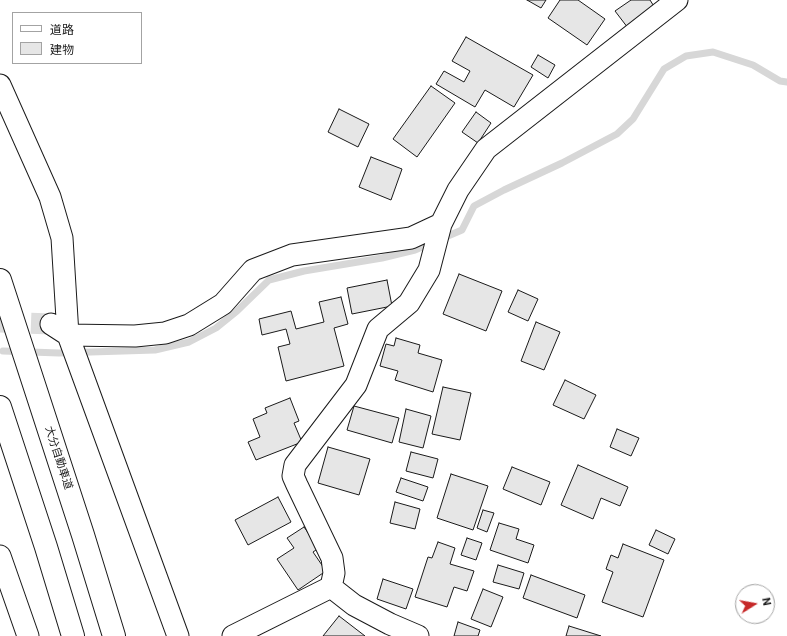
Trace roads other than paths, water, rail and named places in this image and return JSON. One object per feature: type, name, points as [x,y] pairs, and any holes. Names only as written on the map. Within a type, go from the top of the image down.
[{"type":"highway","name":"大分自動車道","points":[[0,280],[83,535],[114,636]]},
{"type":"highway","points":[[0,407],[46,547],[73,636]]},
{"type":"street","points":[[331,587],[334,572],[332,558],[293,476],[295,465],[356,385],[378,329],[409,303],[429,270],[441,226],[458,190],[486,149],[677,0]]},
{"type":"street","points":[[0,85],[50,197],[62,238],[72,346],[178,636]]},
{"type":"street","points":[[72,346],[165,333],[189,325],[223,304],[253,270],[292,255],[411,238],[441,226]]},
{"type":"street","points":[[51,324],[72,346]]},
{"type":"street","points":[[0,556],[28,636]]},
{"type":"street","points":[[233,636],[331,587]]},
{"type":"street","points":[[331,587],[354,605],[390,624],[418,636]]},
{"type":"waterway","points":[[3,351],[59,353],[155,350],[189,342],[216,328],[237,311],[269,280],[304,271],[382,258],[415,250],[462,230],[474,206],[617,134],[633,119],[664,69],[686,56],[713,52],[753,65],[780,81],[787,82]]},
{"type":"tunnel","points":[[0,322],[51,324]]}]
